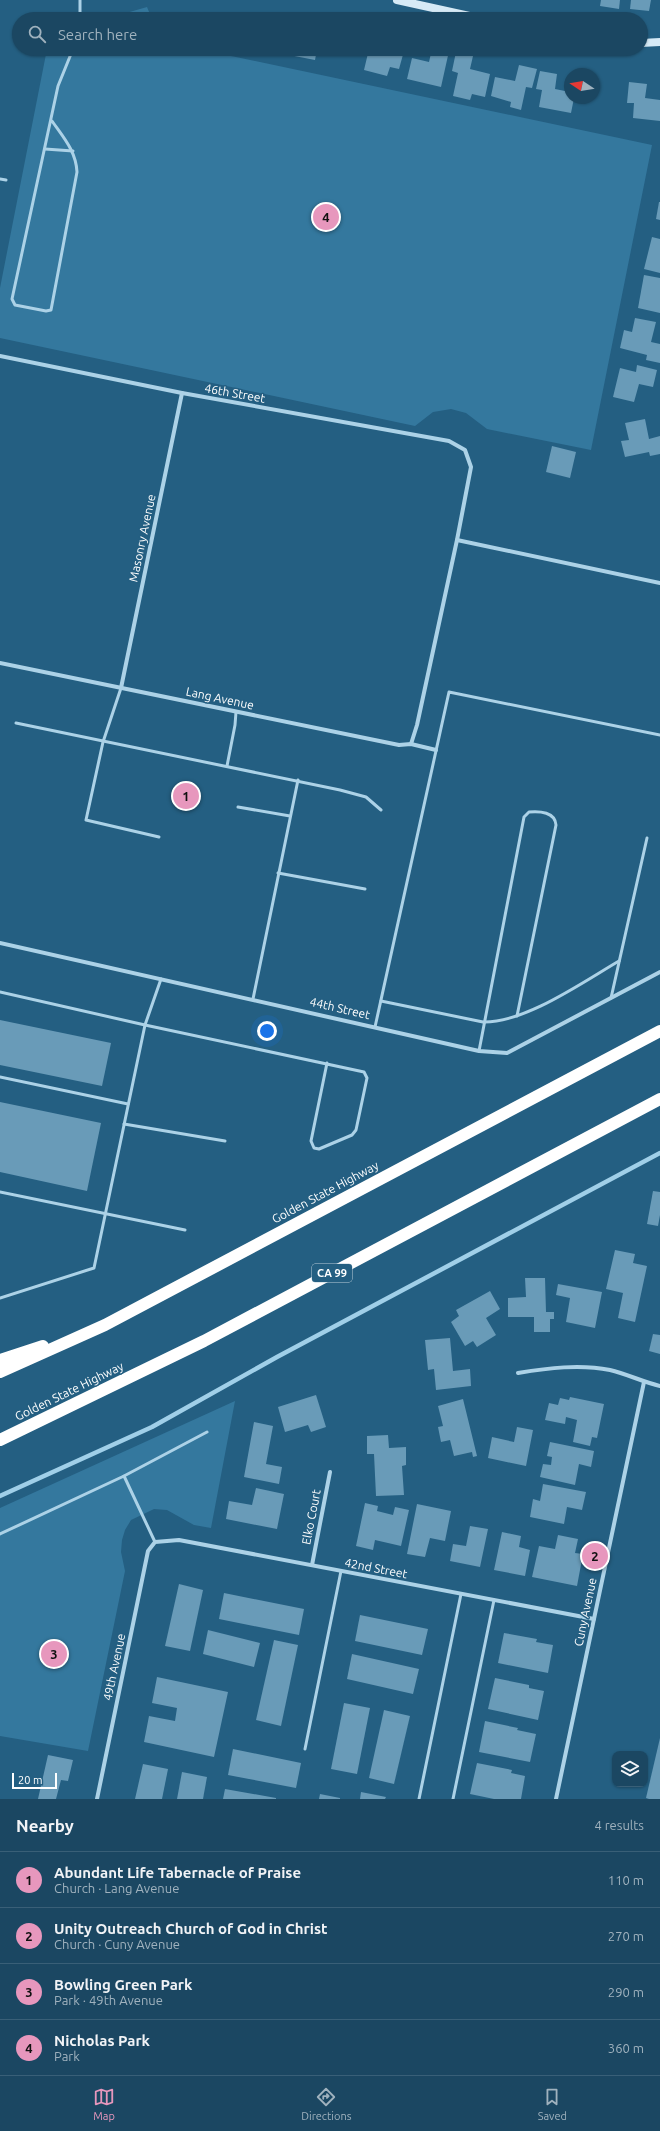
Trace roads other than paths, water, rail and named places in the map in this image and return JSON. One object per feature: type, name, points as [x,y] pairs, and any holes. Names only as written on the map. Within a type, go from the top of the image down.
[{"type":"highway","name":"Golden State Highway","points":[[0,1372],[105,1325],[660,1031]]},
{"type":"highway","name":"Golden State Highway","points":[[0,1440],[204,1341],[660,1099]]},
{"type":"highway","points":[[0,1360],[105,1325]]},
{"type":"street","points":[[397,0],[451,12]]},
{"type":"street","points":[[648,42],[660,42]]},
{"type":"street","name":"46th Street","points":[[0,356],[182,393],[449,441],[465,450],[471,467],[457,540]]},
{"type":"street","name":"Masonry Avenue","points":[[120,688],[182,393]]},
{"type":"street","points":[[411,744],[417,725],[457,540],[660,583]]},
{"type":"street","name":"Lang Avenue","points":[[0,663],[399,745],[411,744],[436,750]]},
{"type":"street","name":"44th Street","points":[[0,943],[479,1051],[507,1053],[660,972]]},
{"type":"street","points":[[518,1373],[551,1368],[594,1368],[611,1370],[660,1386]]},
{"type":"street","name":"Cuny Avenue","points":[[556,1799],[644,1382]]},
{"type":"street","name":"Elko Court","points":[[312,1565],[330,1472]]},
{"type":"street","name":"42nd Street","points":[[155,1542],[179,1540],[594,1619]]},
{"type":"street","name":"49th Avenue","points":[[97,1799],[148,1551],[155,1542]]},
{"type":"lane","points":[[80,0],[80,12]]},
{"type":"lane","points":[[52,121],[73,152],[76,159],[77,172],[52,310],[46,311],[15,305],[12,299],[52,121],[58,86],[70,56]]},
{"type":"lane","points":[[45,149],[73,152]]},
{"type":"lane","points":[[0,179],[6,180]]},
{"type":"lane","points":[[120,688],[103,742],[86,820],[158,837]]},
{"type":"lane","points":[[375,1027],[449,692],[660,735]]},
{"type":"lane","points":[[227,766],[236,712]]},
{"type":"lane","points":[[16,723],[103,742],[298,780],[366,797],[381,810]]},
{"type":"lane","points":[[253,999],[298,780]]},
{"type":"lane","points":[[238,807],[290,816]]},
{"type":"lane","points":[[479,1051],[483,1022],[524,817],[532,811],[552,815],[555,818],[556,826],[517,1016]]},
{"type":"lane","points":[[611,998],[646,838]]},
{"type":"lane","points":[[278,873],[365,889]]},
{"type":"lane","points":[[381,1001],[483,1022],[498,1022],[517,1016],[563,994],[619,961]]},
{"type":"lane","points":[[0,1298],[94,1268],[145,1025],[161,979]]},
{"type":"lane","points":[[0,992],[145,1025],[361,1070],[364,1072],[366,1078],[354,1133],[319,1149],[314,1148],[311,1141],[327,1063]]},
{"type":"lane","points":[[0,1077],[128,1104]]},
{"type":"lane","points":[[124,1124],[225,1142]]},
{"type":"lane","points":[[0,1192],[185,1230]]},
{"type":"lane","points":[[0,1534],[124,1476],[207,1432]]},
{"type":"lane","points":[[124,1476],[155,1542]]},
{"type":"lane","points":[[305,1749],[341,1571]]},
{"type":"lane","points":[[419,1799],[460,1594]]},
{"type":"lane","points":[[453,1799],[494,1600]]},
{"type":"waterway","points":[[0,1496],[152,1427],[277,1357],[660,1153]]},
{"type":"place","name":"Nicholas Park","points":[[326,217]]},
{"type":"place","name":"Abundant Life Tabernacle of Praise","points":[[186,796]]},
{"type":"place","name":"Unity Outreach Church of God in Christ","points":[[595,1556]]},
{"type":"place","name":"Bowling Green Park","points":[[54,1654]]}]
